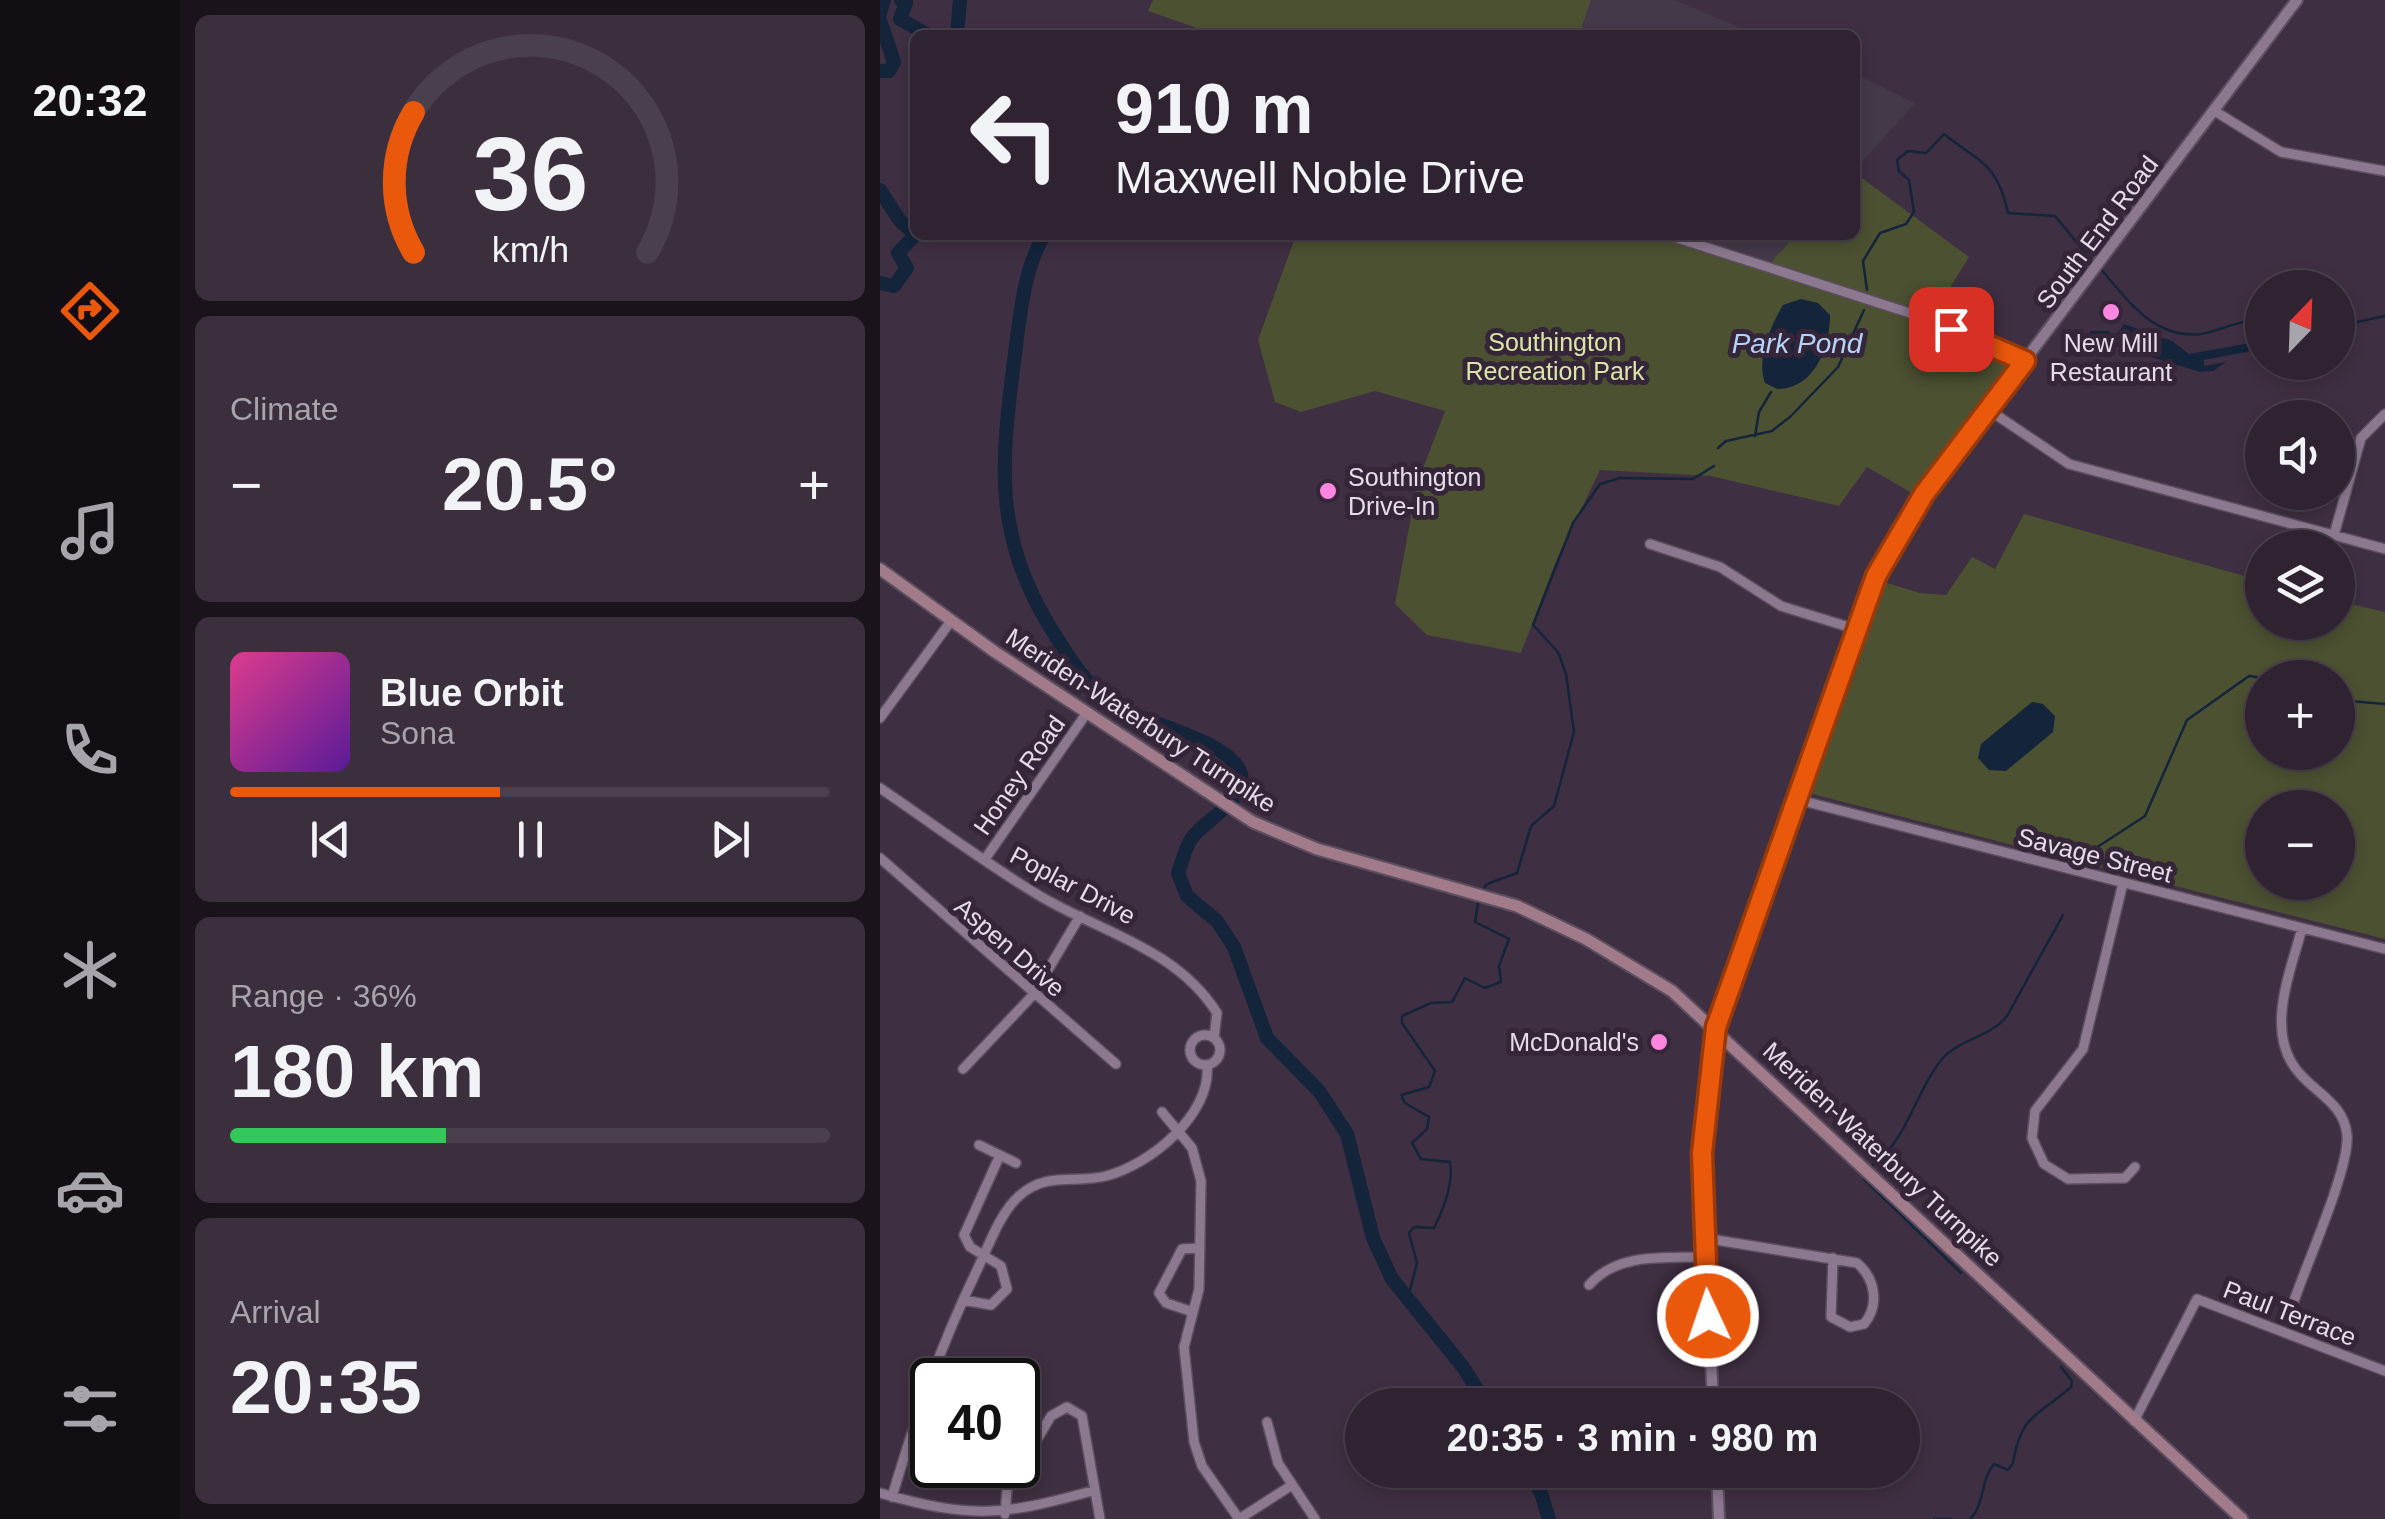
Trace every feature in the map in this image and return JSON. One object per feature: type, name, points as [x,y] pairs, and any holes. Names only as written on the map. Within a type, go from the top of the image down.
[{"type":"main road","name":"Meriden-Waterbury Turnpike","points":[[880,569],[951,622],[1232,810],[1317,849],[1481,894],[1606,950],[1672,991],[1716,1027],[2242,1519]]},
{"type":"street","name":"South End Road","points":[[1712,1388],[1702,1153],[1716,1027],[1855,630],[1896,538],[2296,0]]},
{"type":"street","points":[[2213,110],[2281,152],[2385,171]]},
{"type":"street","points":[[1683,240],[1919,316],[2025,361]]},
{"type":"street","points":[[1989,410],[2068,464],[2315,530]]},
{"type":"street","points":[[2335,530],[2361,438],[2385,414]]},
{"type":"street","points":[[2355,540],[2385,548]]},
{"type":"street","points":[[1650,544],[1720,567],[1780,606],[1855,630]]},
{"type":"street","points":[[880,718],[951,622]]},
{"type":"street","name":"Honey Road","points":[[984,860],[1086,714]]},
{"type":"street","name":"Poplar Drive","points":[[880,788],[984,860],[1080,916],[1118,931],[1179,972],[1216,1013],[1214,1038]]},
{"type":"street","name":"Savage Street","points":[[1796,799],[2385,949]]},
{"type":"street","name":"Aspen Drive","points":[[880,858],[1116,1064]]},
{"type":"street","points":[[2124,883],[2082,1048],[2035,1111],[2032,1138],[2044,1164],[2068,1179],[2124,1178],[2135,1167]]},
{"type":"street","points":[[963,1069],[1034,995],[1080,916]]},
{"type":"street","points":[[2293,1304],[2347,1140],[2340,1112],[2300,1074],[2284,1045],[2282,1008],[2302,928]]},
{"type":"street","points":[[892,1497],[929,1374],[1011,1205],[1032,1186],[1058,1178],[1112,1174],[1144,1157],[1200,1105],[1208,1066],[1219,1057],[1214,1038],[1202,1035],[1190,1047],[1192,1058],[1208,1066]]},
{"type":"street","points":[[1162,1112],[1178,1129],[1199,1168],[1199,1289],[1184,1370],[1194,1442],[1202,1466],[1239,1519],[1292,1485]]},
{"type":"street","points":[[979,1145],[1016,1162]]},
{"type":"street","points":[[962,1300],[984,1306],[1004,1296],[1006,1274],[970,1247],[964,1235],[1000,1155]]},
{"type":"street","points":[[1704,1238],[1763,1250],[1833,1258],[1857,1263],[1870,1277],[1874,1303],[1864,1324],[1850,1328],[1831,1317],[1833,1258]]},
{"type":"street","points":[[1193,1312],[1166,1303],[1159,1292],[1182,1249],[1200,1248]]},
{"type":"street","points":[[1589,1285],[1604,1270],[1636,1259],[1705,1257]]},
{"type":"street","name":"Paul Terrace","points":[[2134,1421],[2197,1299],[2385,1371]]},
{"type":"street","points":[[1006,1514],[1006,1490],[1060,1408],[1082,1416],[1092,1491],[1100,1519]]},
{"type":"street","points":[[1267,1422],[1278,1463],[1315,1519]]},
{"type":"street","points":[[1717,1488],[1720,1519]]},
{"type":"street","points":[[880,1493],[959,1515],[1006,1514],[1092,1491]]},
{"type":"shaded area","points":[[1591,0],[1675,0],[1745,30],[1581,30]]},
{"type":"shaded area","points":[[1860,76],[1915,103],[1860,164]]},
{"type":"shaded area","points":[[1700,240],[1791,240],[1770,263]]},
{"type":"green space","points":[[1153,0],[1591,0],[1581,30],[1203,30],[1148,11]]},
{"type":"green space","name":"Southington Recreation Park","points":[[1860,177],[1969,257],[1926,326],[2011,364],[1912,493],[1867,467],[1839,506],[1711,476],[1600,470],[1556,561],[1521,653],[1427,635],[1395,604],[1417,484],[1445,411],[1375,391],[1301,412],[1275,402],[1258,340],[1294,240],[1700,240],[1770,263],[1791,240],[1860,240]]},
{"type":"green space","points":[[2024,514],[2245,576],[2245,640],[2355,640],[2355,605],[2385,612],[2385,939],[1812,794],[1810,790],[1884,582],[1920,593],[1946,595],[1972,557],[1995,569]]},
{"type":"water","name":"Park Pond","points":[[1801,299],[1818,303],[1830,315],[1827,340],[1810,374],[1790,387],[1777,389],[1765,383],[1762,363],[1766,342],[1783,305]]},
{"type":"water","points":[[2124,324],[2172,341],[2189,354],[2245,344],[2245,352],[2204,360],[2204,366],[2226,362],[2213,371],[2200,372],[2103,342],[2090,346],[2090,331],[2109,331],[2112,341]]},
{"type":"water","points":[[2032,702],[2043,704],[2055,716],[2053,732],[2006,771],[1989,770],[1978,758],[1981,744]]},
{"type":"waterway","points":[[880,13],[884,0]]},
{"type":"waterway","points":[[901,0],[906,3],[900,19],[919,30]]},
{"type":"waterway","points":[[957,30],[960,0]]},
{"type":"waterway","points":[[880,20],[894,62],[889,71],[880,71]]},
{"type":"waterway","points":[[1867,290],[1863,261],[1880,233],[1906,224],[1914,212],[1909,180],[1899,171],[1897,160],[1908,151],[1926,153],[1944,134],[1992,173],[2008,213],[2055,216],[2093,262]]},
{"type":"waterway","points":[[880,190],[910,230]]},
{"type":"waterway","points":[[880,283],[894,286],[907,268],[898,253],[910,240]]},
{"type":"waterway","points":[[1041,240],[1024,292],[1006,429],[1006,497],[1019,563],[1053,632],[1078,670],[1101,694],[1122,709],[1220,751],[1241,774],[1238,793],[1192,838],[1178,873],[1187,896],[1217,921],[1234,947],[1267,1038],[1319,1091],[1347,1134],[1373,1238],[1392,1279],[1476,1388]]},
{"type":"waterway","points":[[2099,267],[2142,314],[2168,330],[2201,334],[2245,322]]},
{"type":"waterway","points":[[1718,448],[1726,441],[1772,431],[1791,416],[1838,367],[1864,310]]},
{"type":"waterway","points":[[2355,322],[2385,316]]},
{"type":"waterway","points":[[1755,436],[1759,412],[1771,392]]},
{"type":"waterway","points":[[1482,891],[1487,884],[1517,873],[1531,826],[1554,806],[1574,732],[1566,674],[1558,652],[1533,625],[1573,523],[1600,484],[1620,478],[1693,479],[1714,466]]},
{"type":"waterway","points":[[2076,861],[2145,816],[2187,720],[2245,679]]},
{"type":"waterway","points":[[2355,701],[2385,704]]},
{"type":"waterway","points":[[1408,1298],[1417,1263],[1409,1233],[1414,1227],[1434,1228],[1447,1196],[1451,1170],[1450,1162],[1421,1159],[1412,1143],[1427,1129],[1429,1117],[1405,1103],[1401,1095],[1429,1087],[1435,1071],[1402,1023],[1402,1016],[1431,1003],[1452,1002],[1465,978],[1485,988],[1501,982],[1499,966],[1509,939],[1475,922],[1479,898]]},
{"type":"waterway","points":[[1873,1165],[1895,1142],[1942,1059],[2007,1016],[2063,915]]},
{"type":"waterway","points":[[1864,1179],[1961,1273]]},
{"type":"waterway","points":[[1970,1519],[1994,1464],[2008,1470],[2025,1426],[2071,1387],[2072,1381],[2061,1367]]},
{"type":"waterway","points":[[1538,1488],[1549,1519]]},
{"type":"waterway","points":[[1934,1519],[1951,1519]]},
{"type":"place","name":"New Mill Restaurant","points":[[2111,312]]},
{"type":"place","name":"Southington Drive-In","points":[[1328,491]]},
{"type":"place","name":"McDonald's","points":[[1659,1042]]},
{"type":"route","points":[[1708,1316],[1702,1153],[1716,1027],[1876,576],[1924,494],[2025,361],[1951,329]]}]
